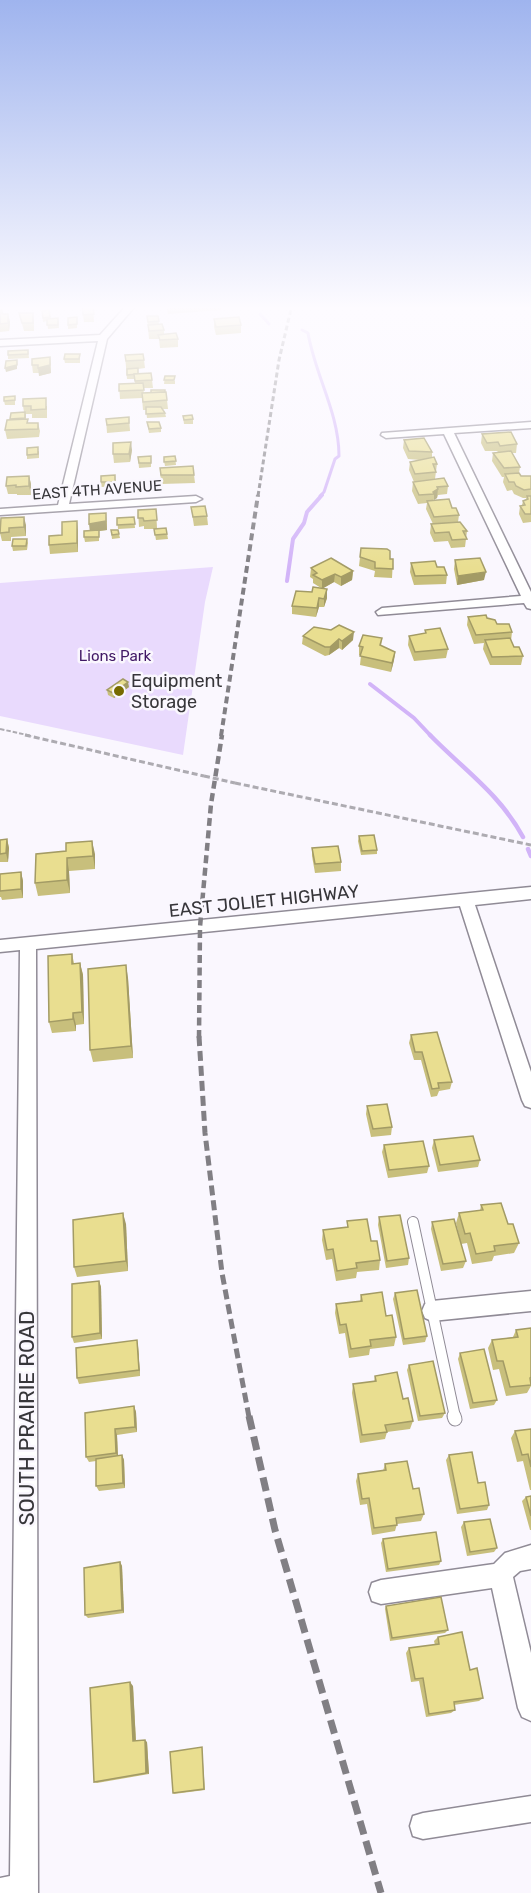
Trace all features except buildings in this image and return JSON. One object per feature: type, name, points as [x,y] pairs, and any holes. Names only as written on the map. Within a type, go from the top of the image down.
[{"type":"street","points":[[63,507],[90,393]]},
{"type":"street","points":[[386,435],[531,425]]},
{"type":"street","points":[[382,612],[530,602],[448,431]]},
{"type":"street","name":"EAST 4TH AVENUE","points":[[0,512],[196,498]]},
{"type":"street","name":"EAST JOLIET HIGHWAY","points":[[0,946],[531,893]]},
{"type":"street","points":[[466,901],[531,1100]]},
{"type":"street","name":"SOUTH PRAIRIE ROAD","points":[[16,1891],[28,944]]},
{"type":"street","points":[[432,1311],[531,1301]]},
{"type":"street","points":[[531,1557],[508,1563],[501,1575],[531,1708]]},
{"type":"street","points":[[381,1592],[501,1575]]},
{"type":"street","points":[[423,1826],[531,1809]]},
{"type":"lane","points":[[412,1222],[455,1419]]},
{"type":"path","points":[[0,729],[235,783],[531,845]]},
{"type":"green space","name":"Lions Park","points":[[213,567],[205,602],[183,755],[0,716],[0,583]]},
{"type":"waterway","points":[[320,496],[324,492],[335,459],[339,456],[335,425],[326,393]]},
{"type":"waterway","points":[[287,581],[293,539],[304,523],[307,512],[322,495]]},
{"type":"waterway","points":[[370,684],[414,718],[431,736]]},
{"type":"waterway","points":[[431,736],[492,795],[523,837]]},
{"type":"waterway","points":[[528,849],[531,856]]},
{"type":"railway","points":[[258,496],[274,393]]},
{"type":"railway","points":[[221,736],[258,495]]},
{"type":"railway","points":[[199,1036],[200,927],[211,804],[222,735]]},
{"type":"railway","points":[[199,1036],[205,1133],[222,1273],[249,1417]]},
{"type":"railway","points":[[249,1416],[275,1530],[381,1893]]},
{"type":"place","name":"Equipment Storage","points":[[119,691]]}]
